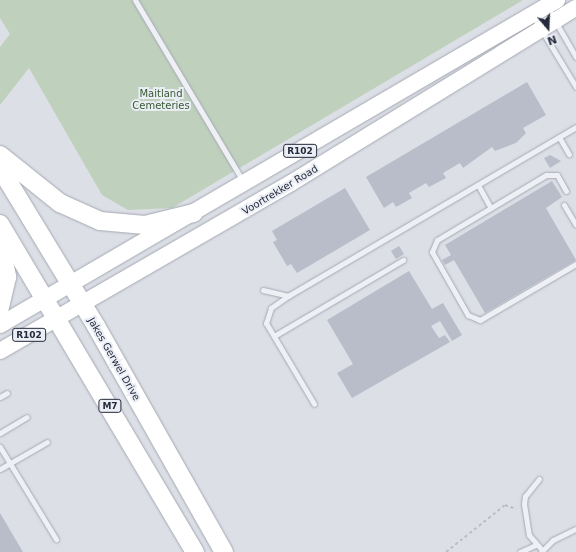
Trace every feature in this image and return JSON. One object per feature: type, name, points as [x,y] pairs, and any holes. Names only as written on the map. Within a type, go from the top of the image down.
[{"type":"highway","points":[[0,155],[60,203],[100,221],[145,225],[194,213]]},
{"type":"highway","name":"Jakes Gerwel Drive","points":[[0,168],[83,304],[224,552]]},
{"type":"highway","name":"M7","points":[[0,224],[58,318],[195,552]]},
{"type":"highway","points":[[0,243],[7,282],[0,307]]},
{"type":"main road","name":"R102","points":[[0,326],[70,284],[245,184],[545,7]]},
{"type":"main road","name":"Voortrekker Road","points":[[0,351],[291,184],[576,8]]},
{"type":"lane","points":[[135,0],[245,184]]},
{"type":"lane","points":[[545,7],[548,24],[576,87]]},
{"type":"lane","points":[[545,7],[548,24],[576,57]]},
{"type":"lane","points":[[314,404],[266,322],[268,313],[288,296],[576,127]]},
{"type":"lane","points":[[559,137],[569,154]]},
{"type":"lane","points":[[566,191],[557,175],[546,176],[437,240],[432,248],[471,318],[484,319],[576,264]]},
{"type":"lane","points":[[478,185],[491,208]]},
{"type":"lane","points":[[564,205],[576,225]]},
{"type":"lane","points":[[274,336],[403,260]]},
{"type":"lane","points":[[263,290],[288,296]]},
{"type":"lane","points":[[0,398],[7,393]]},
{"type":"lane","points":[[0,432],[27,417]]},
{"type":"lane","points":[[0,469],[47,442]]},
{"type":"lane","points":[[0,447],[56,540]]},
{"type":"lane","points":[[540,479],[526,496],[525,513],[529,535],[536,545],[542,551],[553,540],[576,529]]},
{"type":"lane","points":[[520,552],[536,545]]},
{"type":"path","points":[[446,552],[505,505],[525,513]]},
{"type":"green space","name":"Maitland Cemeteries","points":[[0,0],[523,0],[172,208],[128,210],[102,195],[29,68],[0,105],[0,47],[10,34],[0,18]]},
{"type":"building","points":[[527,82],[546,115],[523,128],[526,133],[516,143],[495,151],[492,147],[463,168],[460,163],[443,173],[446,178],[429,187],[426,183],[409,193],[412,198],[396,207],[393,202],[384,208],[366,177]]},
{"type":"building","points":[[550,155],[561,161],[550,168],[544,158]]},
{"type":"building","points":[[552,181],[562,197],[546,208],[576,260],[485,313],[454,260],[445,265],[442,260],[451,255],[445,245]]},
{"type":"building","points":[[345,188],[370,230],[297,273],[291,264],[287,266],[273,242],[277,240],[272,231]]},
{"type":"building","points":[[399,246],[404,254],[396,259],[391,251]]},
{"type":"building","points":[[409,271],[432,309],[443,303],[462,335],[452,341],[440,321],[431,326],[439,338],[445,335],[450,342],[352,398],[337,373],[353,364],[327,320]]},
{"type":"building","points":[[0,513],[23,552],[0,552]]}]
